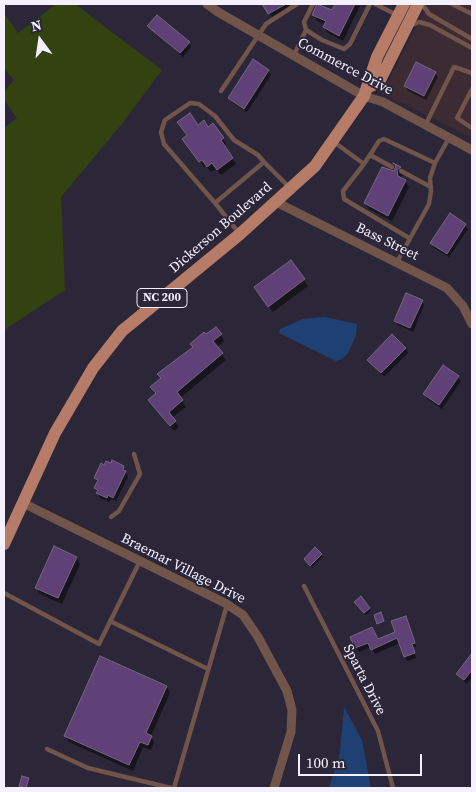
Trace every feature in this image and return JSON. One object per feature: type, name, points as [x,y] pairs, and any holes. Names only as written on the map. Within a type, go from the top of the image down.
[{"type":"main road","name":"Dickerson Boulevard","points":[[4,544],[56,433],[93,368],[122,331],[240,234],[315,166],[367,92],[379,82],[418,4]]},
{"type":"main road","name":"Dickerson Boulevard","points":[[367,92],[369,77],[377,57],[401,7]]},
{"type":"street","name":"Commerce Drive","points":[[207,4],[293,56],[367,92],[472,150]]},
{"type":"street","name":"Bass Street","points":[[276,202],[446,288],[463,306],[472,324]]},
{"type":"street","name":"Braemar Village Drive","points":[[23,503],[227,604],[243,615],[250,623],[290,700],[292,720],[290,732],[274,788]]},
{"type":"lane","points":[[222,91],[266,24],[297,4]]},
{"type":"lane","points":[[293,56],[306,30],[304,22],[313,4]]},
{"type":"lane","points":[[306,30],[322,40],[344,49],[350,44],[370,4]]},
{"type":"lane","points":[[374,4],[401,7]]},
{"type":"lane","points":[[422,4],[429,14],[472,39]]},
{"type":"lane","points":[[452,4],[472,14]]},
{"type":"lane","points":[[406,28],[419,22],[430,25],[472,48]]},
{"type":"lane","points":[[426,125],[454,67],[472,73]]},
{"type":"lane","points":[[472,89],[457,118],[472,128]]},
{"type":"lane","points":[[240,234],[164,144],[160,132],[165,120],[190,103],[199,104],[215,116],[234,140],[258,155],[290,189]]},
{"type":"lane","points":[[397,262],[429,204],[431,195],[430,178],[435,163],[450,138]]},
{"type":"lane","points":[[409,238],[344,199],[343,191],[384,139],[435,163]]},
{"type":"lane","points":[[332,141],[364,164]]},
{"type":"lane","points":[[370,155],[392,167]]},
{"type":"lane","points":[[215,203],[264,162]]},
{"type":"lane","points":[[401,171],[431,187]]},
{"type":"lane","points":[[111,517],[119,511],[140,474],[134,454]]},
{"type":"lane","points":[[4,593],[99,644],[140,561]]},
{"type":"lane","name":"Sparta Drive","points":[[304,586],[378,731],[393,788]]},
{"type":"lane","points":[[47,749],[88,768],[172,788],[227,604]]},
{"type":"lane","points":[[110,621],[208,669]]},
{"type":"shaded area","points":[[428,4],[472,4],[472,138],[382,93]]},
{"type":"green space","points":[[56,4],[75,4],[162,70],[122,124],[61,197],[65,290],[4,330],[4,128],[17,118],[4,100],[4,91],[14,80],[4,69],[4,13],[18,33]]},
{"type":"water","points":[[325,317],[357,324],[356,336],[348,353],[342,359],[336,361],[279,333],[280,329],[303,319]]},
{"type":"water","points":[[344,707],[362,740],[371,788],[329,788],[340,752]]},
{"type":"building","points":[[262,4],[286,4],[268,14]]},
{"type":"building","points":[[317,4],[332,10],[335,4],[355,4],[339,36],[323,27],[326,21],[312,15]]},
{"type":"building","points":[[157,15],[190,42],[180,53],[147,26]]},
{"type":"building","points":[[253,59],[269,70],[244,109],[228,98]]},
{"type":"building","points":[[416,62],[436,72],[424,96],[404,86]]},
{"type":"building","points":[[190,113],[198,125],[204,120],[208,127],[213,123],[224,138],[221,140],[233,158],[217,170],[212,163],[207,167],[202,160],[199,162],[182,139],[187,135],[177,122]]},
{"type":"building","points":[[393,163],[401,167],[397,170],[398,176],[406,180],[388,216],[364,203],[382,167],[394,171],[396,166]]},
{"type":"building","points":[[450,213],[466,224],[447,254],[430,243]]},
{"type":"building","points":[[291,260],[305,279],[268,307],[254,287]]},
{"type":"building","points":[[406,293],[423,300],[410,328],[394,321]]},
{"type":"building","points":[[216,327],[222,334],[213,341],[223,353],[177,392],[183,400],[169,412],[176,421],[170,426],[148,400],[156,393],[150,387],[161,378],[157,374],[193,347],[190,344],[204,332],[206,334]]},
{"type":"building","points":[[392,334],[406,348],[381,373],[367,360]]},
{"type":"building","points":[[443,365],[459,376],[439,405],[423,394]]},
{"type":"building","points":[[112,460],[124,466],[123,470],[126,471],[113,498],[108,495],[107,498],[96,493],[98,490],[94,488],[98,480],[94,478],[101,463],[104,465],[106,461],[111,463]]},
{"type":"building","points":[[54,546],[77,557],[58,598],[35,588]]},
{"type":"building","points":[[315,547],[322,554],[310,566],[304,559]]},
{"type":"building","points":[[361,596],[370,608],[364,613],[354,602]]},
{"type":"building","points":[[381,612],[384,621],[377,624],[374,615]]},
{"type":"building","points":[[406,616],[415,643],[412,644],[415,653],[404,657],[397,638],[371,650],[368,643],[355,648],[350,637],[372,627],[378,639],[395,632],[391,621]]},
{"type":"building","points":[[472,653],[472,670],[464,680],[456,674]]},
{"type":"building","points":[[100,656],[167,686],[146,733],[152,736],[148,745],[140,742],[129,765],[64,736]]},
{"type":"building","points":[[22,776],[29,778],[26,788],[19,786]]}]
